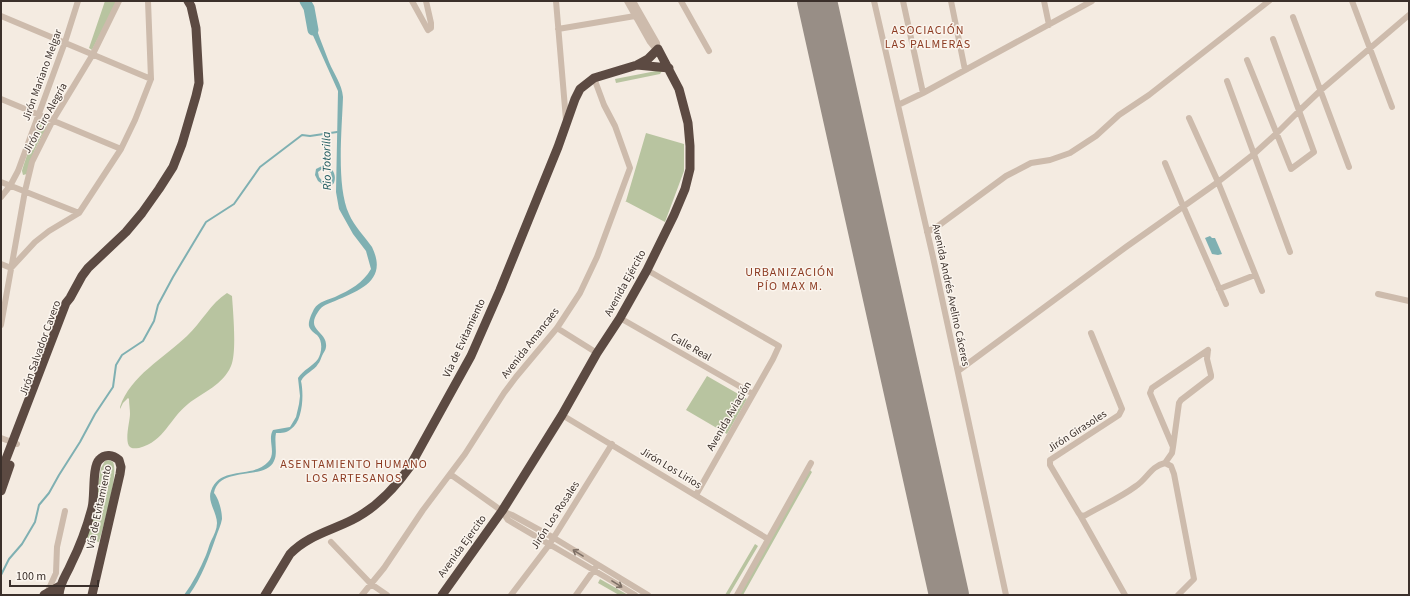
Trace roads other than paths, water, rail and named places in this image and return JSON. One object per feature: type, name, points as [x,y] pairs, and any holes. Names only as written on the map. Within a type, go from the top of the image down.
[{"type":"highway","name":"Jirón Salvador Cavero","points":[[1,491],[15,443],[66,303],[88,268],[126,232],[159,189],[173,167],[182,144],[199,83],[196,28],[191,6],[188,1]]},
{"type":"highway","name":"Vía de Evitamiento","points":[[265,595],[295,549],[319,534],[334,529],[370,510],[397,484],[409,468],[471,356],[500,290],[558,147],[574,99],[580,90],[594,78],[637,65],[658,49]]},
{"type":"highway","name":"Avenida Ejército","points":[[502,511],[562,415],[597,353],[620,318],[647,270],[685,189],[690,169],[688,123],[679,89],[658,49]]},
{"type":"highway","name":"Vía de Evitamiento","points":[[637,65],[669,68]]},
{"type":"highway","name":"Jirón Salvador Cavero","points":[[1,472],[15,443]]},
{"type":"highway","name":"Vía de Evitamiento","points":[[59,590],[72,564],[89,521],[93,506],[97,463],[104,456],[110,455],[119,460],[121,467],[92,595]]},
{"type":"highway","name":"Avenida Ejercito","points":[[442,595],[502,511]]},
{"type":"highway","points":[[46,594],[59,590]]},
{"type":"street","name":"Jirón Mariano Melgar","points":[[1,197],[10,186],[18,171],[65,42],[78,1]]},
{"type":"street","name":"Jirón Ciro Alegría","points":[[1,325],[25,192],[34,156],[53,120],[93,54],[119,1]]},
{"type":"street","points":[[1,264],[11,268],[35,242],[49,231],[79,213],[121,149],[135,120],[151,79],[148,1]]},
{"type":"street","points":[[412,1],[428,30],[431,28],[432,23],[426,1]]},
{"type":"street","points":[[556,1],[566,122]]},
{"type":"street","name":"Avenida Ejército","points":[[627,1],[650,42],[658,49]]},
{"type":"street","name":"Avenida Ejército","points":[[633,1],[657,43],[658,49]]},
{"type":"street","points":[[681,1],[709,50]]},
{"type":"street","name":"Avenida Andrés Avelino Cáceres","points":[[874,1],[958,371],[1006,595]]},
{"type":"street","points":[[903,1],[923,93]]},
{"type":"street","points":[[951,1],[965,70]]},
{"type":"street","points":[[1044,1],[1049,25]]},
{"type":"street","points":[[898,105],[923,93],[1092,1]]},
{"type":"street","points":[[927,232],[938,226],[1006,176],[1031,163],[1050,160],[1070,153],[1090,140],[1119,115],[1149,95],[1269,1]]},
{"type":"street","points":[[1352,1],[1392,107]]},
{"type":"street","points":[[958,371],[1126,247],[1218,182],[1255,153],[1321,90],[1409,15]]},
{"type":"street","points":[[1,16],[151,79]]},
{"type":"street","points":[[558,29],[635,16]]},
{"type":"street","points":[[1293,16],[1349,167]]},
{"type":"street","points":[[1247,60],[1291,170],[1314,152],[1273,39]]},
{"type":"street","name":"Avenida Amancaes","points":[[362,595],[384,568],[423,510],[465,454],[516,377],[557,328],[580,293],[597,257],[630,168],[594,78]]},
{"type":"street","points":[[1227,80],[1290,252]]},
{"type":"street","points":[[1,99],[121,149]]},
{"type":"street","points":[[1188,118],[1218,182],[1262,291]]},
{"type":"street","points":[[1165,163],[1226,304]]},
{"type":"street","points":[[1,182],[79,213]]},
{"type":"street","name":"Avenida Aviación","points":[[647,270],[779,346],[696,495]]},
{"type":"street","points":[[1219,289],[1255,275]]},
{"type":"street","points":[[1378,294],[1409,301]]},
{"type":"street","name":"Calle Real","points":[[620,318],[753,394]]},
{"type":"street","points":[[557,328],[597,353]]},
{"type":"street","name":"Jirón Girasoles","points":[[1080,515],[1050,465],[1050,460],[1119,415],[1122,408],[1091,333]]},
{"type":"street","points":[[1165,463],[1172,453],[1173,447],[1179,403],[1211,377],[1206,357],[1208,350],[1152,388],[1150,393],[1173,447]]},
{"type":"street","name":"Jirón Los Lirios","points":[[562,415],[768,539]]},
{"type":"street","points":[[1,438],[15,443]]},
{"type":"street","name":"Jirón Los Rosales","points":[[511,595],[554,538],[612,444]]},
{"type":"street","points":[[737,595],[811,463]]},
{"type":"street","points":[[1080,515],[1084,516],[1137,486],[1159,464],[1165,463],[1171,466],[1174,474],[1194,579],[1178,595]]},
{"type":"street","points":[[450,474],[502,511],[554,538],[635,595]]},
{"type":"street","points":[[46,594],[52,584],[56,572],[57,546],[65,511]]},
{"type":"street","points":[[502,511],[508,520],[549,545],[596,567],[640,593],[648,595]]},
{"type":"street","points":[[1080,515],[1125,595]]},
{"type":"street","points":[[331,542],[371,584],[387,595]]},
{"type":"street","points":[[576,595],[596,567]]},
{"type":"water","points":[[312,14],[343,97],[341,173],[345,202],[354,223],[372,247],[376,258],[377,268],[374,276],[362,288],[354,293],[325,305],[318,312],[314,323],[315,327],[324,337],[326,348],[316,366],[301,381],[302,407],[298,420],[288,431],[276,433],[275,458],[269,467],[253,473],[224,479],[218,484],[214,493],[221,509],[221,524],[208,559],[194,588],[189,595],[184,595],[199,571],[216,530],[217,519],[210,499],[211,491],[215,483],[229,475],[262,467],[268,462],[272,455],[271,434],[273,430],[290,427],[296,417],[300,396],[298,378],[318,359],[321,350],[319,337],[311,330],[309,326],[314,309],[321,302],[335,297],[356,286],[371,269],[366,251],[353,234],[339,209],[336,192],[338,91],[311,31],[308,16]]},
{"type":"water","points":[[324,165],[329,167],[333,171],[335,177],[334,183],[331,186],[325,186],[318,181],[315,175],[316,169]],"holes":[[[322,169],[326,169],[331,173],[332,180],[330,183],[324,183],[319,177],[318,172]]]},
{"type":"water","points":[[1210,236],[1215,238],[1222,254],[1212,254],[1205,238]]},
{"type":"waterway","name":"Rio Totorilla","points":[[305,1],[309,8],[313,30]]},
{"type":"waterway","points":[[1,575],[9,559],[22,544],[35,522],[39,505],[49,493],[95,414],[113,387],[116,365],[122,355],[143,341],[154,321],[158,305],[206,222],[234,204],[260,167],[302,135],[310,136],[337,132]]},
{"type":"district","name":"ASOCIACIÓN LAS PALMERAS","points":[[928,37]]},
{"type":"district","name":"URBANIZACIÓN PÍO MAX M.","points":[[790,279]]},
{"type":"district","name":"ASENTAMIENTO HUMANO LOS ARTESANOS","points":[[354,471]]}]
